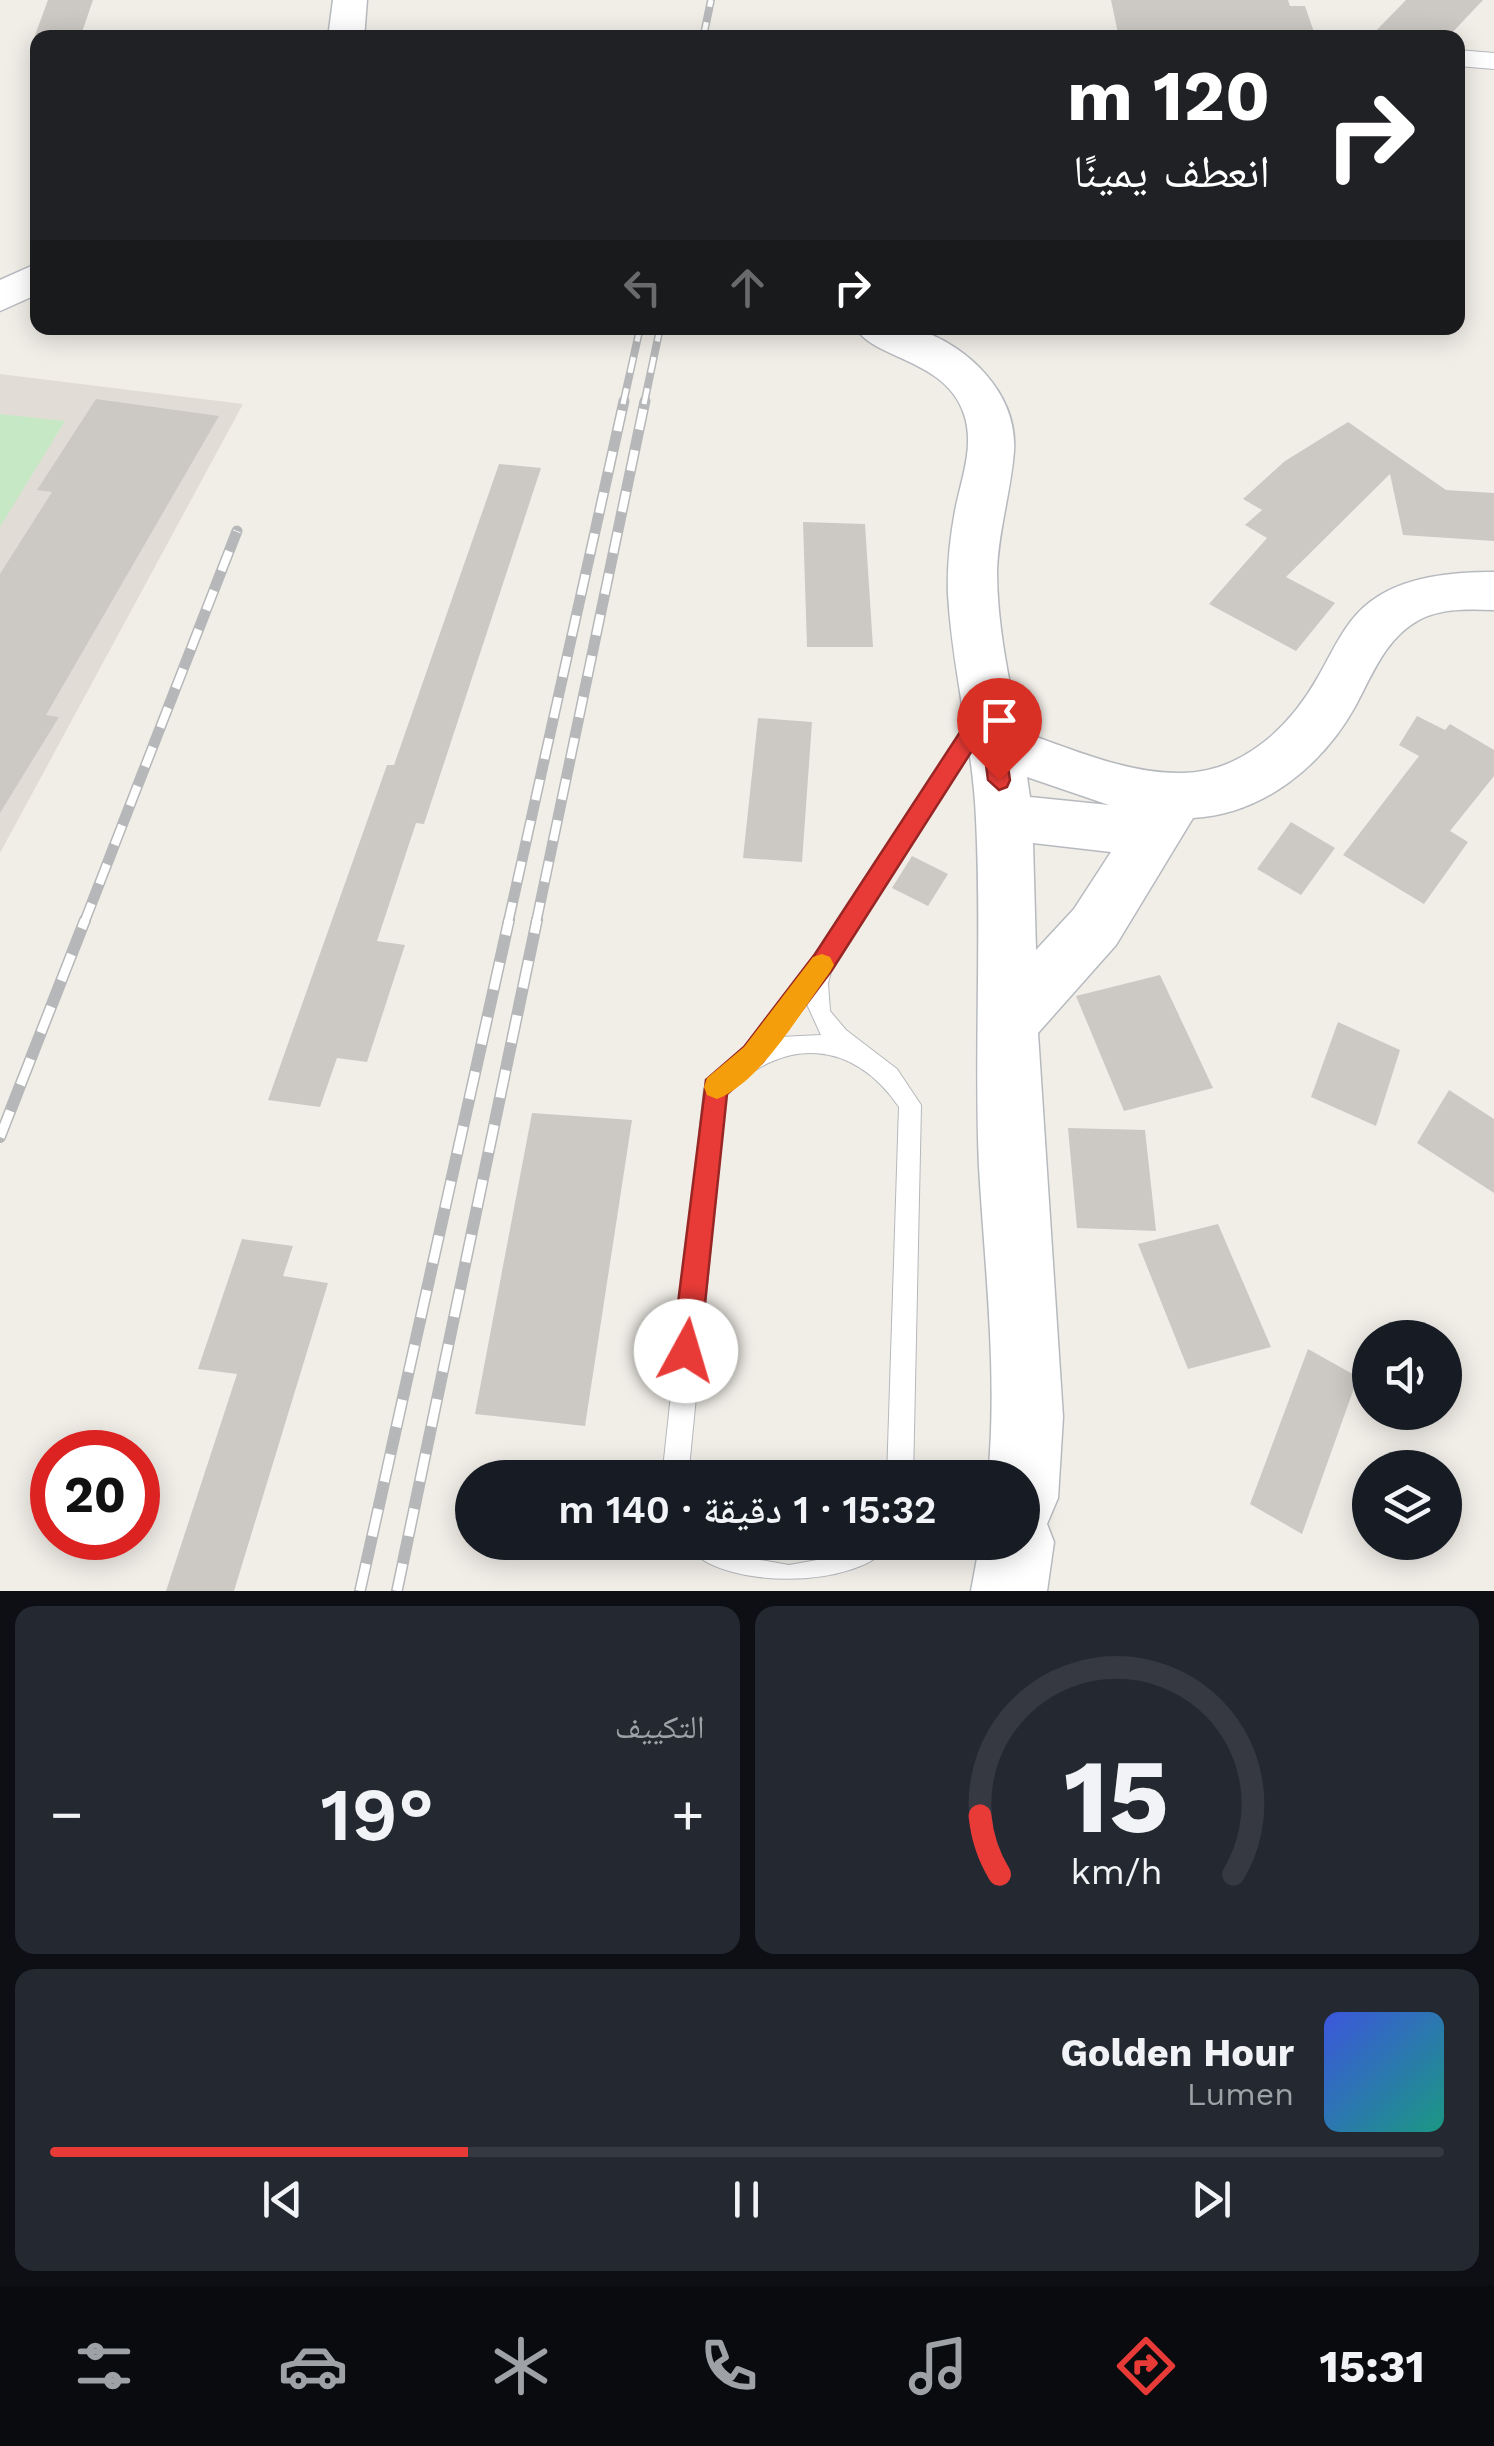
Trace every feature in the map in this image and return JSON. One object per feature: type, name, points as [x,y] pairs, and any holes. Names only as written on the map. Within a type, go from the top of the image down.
[{"type":"main road","points":[[347,30],[350,0]]},
{"type":"main road","points":[[0,298],[30,281]]},
{"type":"main road","points":[[892,335],[932,353],[955,369],[973,388],[988,420],[991,454],[978,514],[972,589],[1004,817],[1006,1025],[1012,1173],[1025,1295],[1027,1460]]},
{"type":"main road","points":[[1004,817],[1166,814],[1226,792],[1257,776],[1313,730],[1374,627],[1398,609],[1441,592],[1494,591]]},
{"type":"main road","points":[[992,725],[1136,787],[1166,814]]},
{"type":"main road","points":[[1006,1025],[1095,927],[1166,814]]},
{"type":"main road","points":[[1009,1591],[1014,1560]]},
{"type":"street","points":[[1465,59],[1494,61]]},
{"type":"lane","points":[[677,1460],[715,1088],[753,1055],[824,962],[992,725]]},
{"type":"lane","points":[[824,962],[818,977],[820,1011],[839,1041],[896,1083],[910,1104],[900,1460]]},
{"type":"lane","points":[[753,1055],[803,1043],[854,1052]]},
{"type":"lane","points":[[715,1560],[746,1581],[787,1589],[829,1583],[861,1560]]},
{"type":"shaded area","points":[[0,374],[243,404],[0,853]]},
{"type":"green space","points":[[0,414],[65,421],[0,527]]},
{"type":"building","points":[[48,0],[93,0],[83,30],[37,30]]},
{"type":"building","points":[[1111,0],[1288,0],[1290,6],[1305,6],[1313,30],[1117,30]]},
{"type":"building","points":[[1406,0],[1483,0],[1455,30],[1377,30]]},
{"type":"building","points":[[96,399],[219,416],[46,715],[59,717],[0,813],[0,574],[52,492],[37,490]]},
{"type":"building","points":[[1348,422],[1446,490],[1494,493],[1494,541],[1403,535],[1390,474],[1286,577],[1335,603],[1296,651],[1209,604],[1267,538],[1245,525],[1262,510],[1243,499],[1285,461]]},
{"type":"building","points":[[499,464],[541,468],[424,824],[416,823],[377,941],[405,945],[367,1062],[337,1058],[320,1107],[268,1100],[387,765],[394,765]]},
{"type":"building","points":[[803,522],[865,524],[873,647],[807,647]]},
{"type":"building","points":[[1417,716],[1445,730],[1450,724],[1494,750],[1494,776],[1450,831],[1468,842],[1424,904],[1343,855],[1419,756],[1399,745]]},
{"type":"building","points":[[758,718],[812,722],[802,862],[743,858]]},
{"type":"building","points":[[1291,822],[1335,848],[1301,895],[1257,869]]},
{"type":"building","points":[[912,856],[948,874],[928,906],[892,888]]},
{"type":"building","points":[[1160,975],[1213,1088],[1124,1111],[1076,996]]},
{"type":"building","points":[[1338,1022],[1400,1050],[1376,1126],[1311,1097]]},
{"type":"building","points":[[1449,1090],[1494,1119],[1494,1193],[1417,1143]]},
{"type":"building","points":[[532,1113],[632,1120],[585,1426],[475,1414]]},
{"type":"building","points":[[1068,1128],[1145,1130],[1156,1231],[1077,1228]]},
{"type":"building","points":[[1218,1224],[1271,1347],[1188,1369],[1138,1244]]},
{"type":"building","points":[[242,1239],[293,1246],[283,1276],[328,1283],[234,1591],[166,1591],[237,1374],[198,1369]]},
{"type":"building","points":[[1308,1349],[1352,1374],[1352,1394],[1302,1534],[1250,1504]]},
{"type":"railway","points":[[705,30],[711,0]]},
{"type":"railway","points":[[623,404],[638,335]]},
{"type":"railway","points":[[644,404],[659,335]]},
{"type":"railway","points":[[508,923],[624,401]]},
{"type":"railway","points":[[536,923],[645,401]]},
{"type":"railway","points":[[84,923],[237,531]]},
{"type":"railway","points":[[0,1137],[85,920]]},
{"type":"railway","points":[[360,1591],[509,920]]},
{"type":"railway","points":[[397,1591],[537,920]]},
{"type":"slow traffic","points":[[717,1087],[753,1055],[822,965]]},
{"type":"route","points":[[686,1351],[715,1088],[753,1055],[824,962],[988,706],[999,780]]}]
